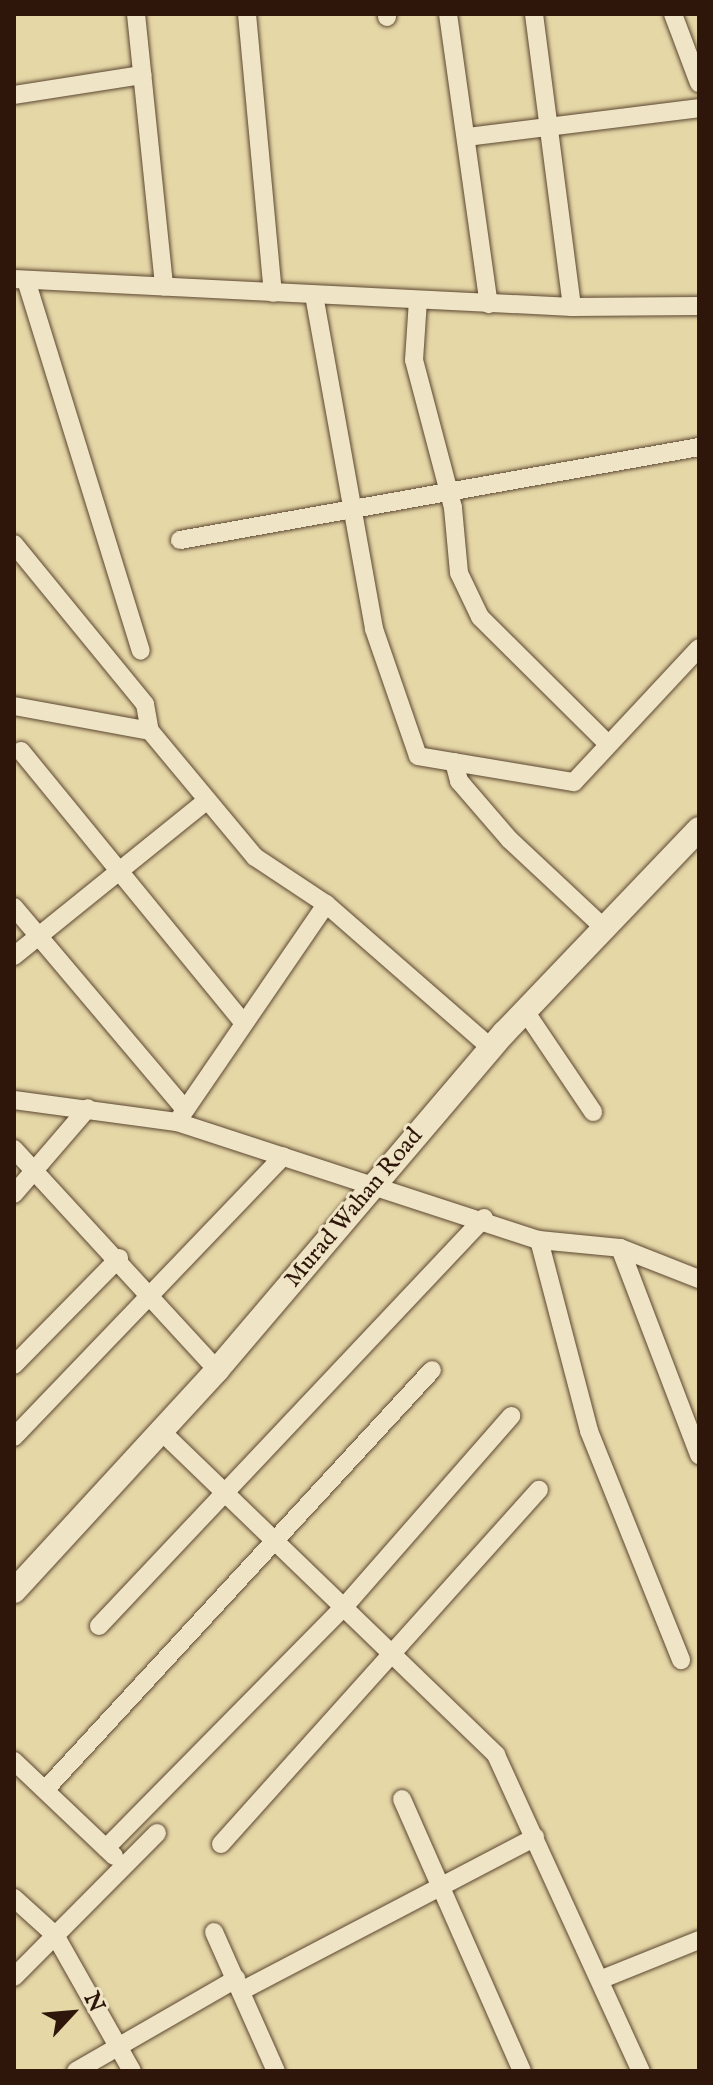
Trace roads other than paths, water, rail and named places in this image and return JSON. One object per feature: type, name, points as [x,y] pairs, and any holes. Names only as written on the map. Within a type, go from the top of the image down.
[{"type":"street","points":[[136,14],[164,287]]},
{"type":"street","points":[[247,14],[273,293]]},
{"type":"street","points":[[448,14],[489,304]]},
{"type":"street","points":[[534,14],[572,307]]},
{"type":"street","points":[[673,14],[699,83]]},
{"type":"street","points":[[14,95],[142,75]]},
{"type":"street","points":[[467,137],[699,108]]},
{"type":"street","points":[[141,651],[20,280],[489,304],[699,306]]},
{"type":"street","points":[[314,295],[374,629],[412,747],[418,756],[574,782],[607,743],[699,648]]},
{"type":"street","points":[[418,300],[414,360],[447,492],[459,573],[480,617],[607,743]]},
{"type":"street","points":[[180,540],[699,447]]},
{"type":"street","points":[[14,544],[145,704],[150,731],[255,857],[326,904],[491,1048]]},
{"type":"street","points":[[14,706],[150,731]]},
{"type":"street","points":[[21,751],[243,1022]]},
{"type":"street","points":[[454,762],[459,781],[510,840],[604,928]]},
{"type":"street","points":[[14,956],[207,800]]},
{"type":"street","name":"Murad Wahan Road","points":[[14,1591],[217,1370],[491,1048],[699,829]]},
{"type":"street","points":[[180,1115],[326,904]]},
{"type":"street","points":[[14,907],[180,1115]]},
{"type":"street","points":[[525,1011],[593,1112]]},
{"type":"street","points":[[14,1100],[180,1115],[283,1156],[484,1218],[539,1240],[620,1248],[699,1279]]},
{"type":"street","points":[[14,1194],[88,1108]]},
{"type":"street","points":[[14,1149],[153,1294],[217,1370]]},
{"type":"street","points":[[14,1437],[283,1156]]},
{"type":"street","points":[[99,1626],[484,1218]]},
{"type":"street","points":[[539,1240],[589,1431],[681,1660]]},
{"type":"street","points":[[620,1248],[699,1455]]},
{"type":"street","points":[[14,1365],[119,1258]]},
{"type":"street","points":[[45,1790],[278,1544],[432,1370]]},
{"type":"street","points":[[106,1848],[344,1607],[511,1416]]},
{"type":"street","points":[[162,1432],[223,1495],[278,1544],[496,1755],[602,1979],[641,2071]]},
{"type":"street","points":[[221,1844],[394,1656],[539,1490]]},
{"type":"street","points":[[14,1761],[124,1866]]},
{"type":"street","points":[[402,1799],[522,2071]]},
{"type":"street","points":[[14,1977],[157,1833]]},
{"type":"street","points":[[76,2071],[118,2046],[535,1837]]},
{"type":"street","points":[[14,1898],[55,1935],[132,2071]]},
{"type":"street","points":[[214,1932],[276,2071]]},
{"type":"street","points":[[602,1979],[699,1940]]}]
